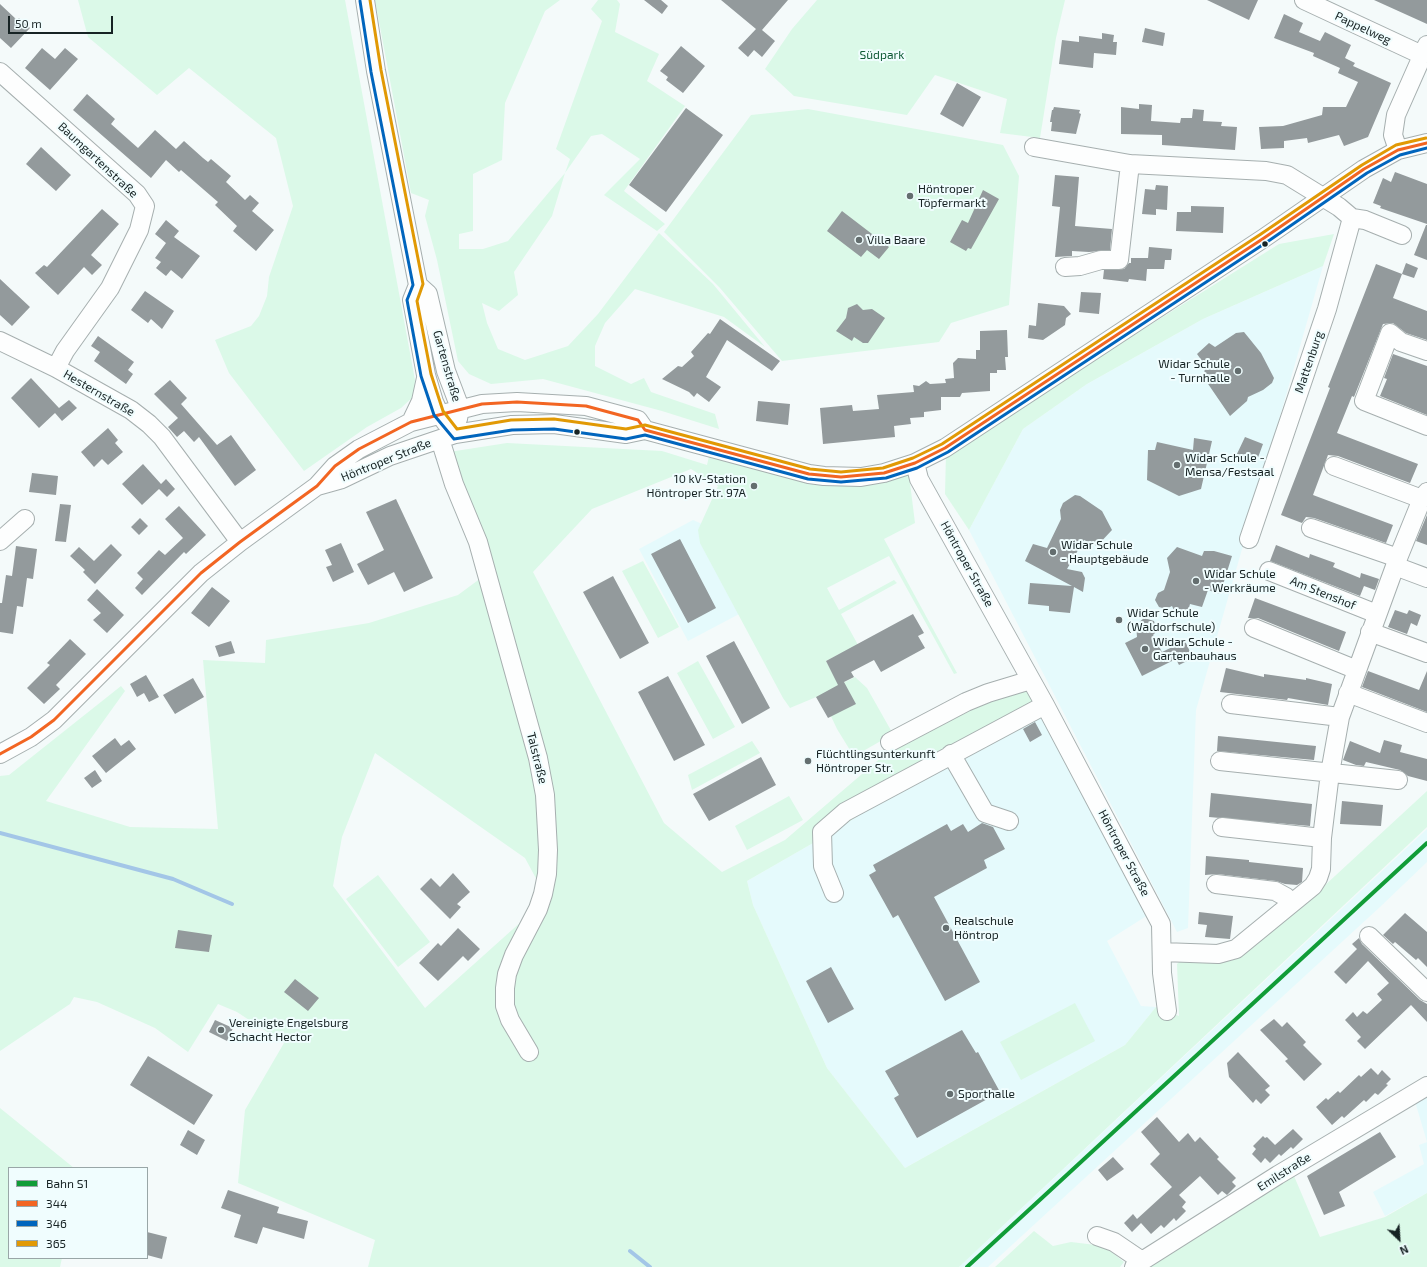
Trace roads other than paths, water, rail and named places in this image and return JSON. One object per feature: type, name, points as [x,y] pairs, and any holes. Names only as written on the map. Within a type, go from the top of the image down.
[{"type":"street","name":"Gartenstraße","points":[[364,0],[376,70],[418,285],[412,300],[426,375],[429,389],[447,436]]},
{"type":"street","name":"Pappelweg","points":[[1304,0],[1425,50]]},
{"type":"street","points":[[1398,150],[1393,135],[1396,115],[1425,50]]},
{"type":"street","name":"Baumgartenstraße","points":[[0,72],[137,194],[145,206],[139,230],[110,288],[65,351],[56,368]]},
{"type":"street","name":"Höntroper Straße","points":[[317,486],[342,479],[390,456],[447,436],[512,425],[554,424],[626,434],[645,430],[802,472],[824,476],[874,475],[915,464],[945,448],[1264,238],[1364,168],[1398,150],[1427,143]]},
{"type":"street","points":[[1034,147],[1130,164],[1266,171],[1287,175],[1339,207],[1352,218],[1365,220],[1402,235]]},
{"type":"street","points":[[1065,267],[1080,266],[1101,260],[1119,260],[1130,164]]},
{"type":"street","name":"Mattenburg","points":[[1249,539],[1327,309],[1352,218]]},
{"type":"street","name":"Gartenstraße","points":[[418,285],[428,294],[446,371],[460,408],[447,436]]},
{"type":"street","points":[[1427,352],[1401,342],[1390,333],[1364,401],[1427,426]]},
{"type":"street","name":"Hesternstraße","points":[[0,341],[56,368],[131,410],[149,424],[162,437],[240,542]]},
{"type":"street","name":"Gartenstraße","points":[[411,422],[421,401],[426,375]]},
{"type":"street","name":"Höntroper Straße","points":[[0,754],[31,737],[54,720],[189,584],[240,542],[317,486],[335,466],[359,449],[411,422],[460,408],[482,404],[517,402],[586,406],[638,420],[645,430]]},
{"type":"street","name":"Talstraße","points":[[447,436],[454,484],[478,542],[538,758],[545,795],[548,850],[547,874],[543,894],[538,909],[514,955],[507,974],[505,994],[505,1006],[510,1020],[529,1052]]},
{"type":"street","name":"Höntroper Straße","points":[[915,464],[919,479],[1032,680],[1158,919],[1160,924],[1162,973],[1167,1011]]},
{"type":"street","points":[[1162,952],[1207,955],[1227,953],[1236,949],[1313,886],[1318,878],[1321,869],[1322,838],[1330,773],[1340,717],[1396,562],[1424,496],[1334,466]]},
{"type":"street","points":[[0,541],[25,519]]},
{"type":"street","points":[[1311,528],[1396,562],[1427,578]]},
{"type":"street","name":"Am Stenshof","points":[[1269,571],[1377,614]]},
{"type":"street","points":[[1254,628],[1357,670]]},
{"type":"street","points":[[1370,632],[1427,653]]},
{"type":"street","points":[[890,742],[966,702],[988,693],[1032,680]]},
{"type":"street","points":[[1348,693],[1427,723]]},
{"type":"street","points":[[1231,704],[1340,717]]},
{"type":"street","points":[[834,894],[823,866],[822,832],[845,812],[1045,705]]},
{"type":"street","points":[[951,754],[984,813],[1009,821]]},
{"type":"street","points":[[1220,761],[1398,780]]},
{"type":"street","points":[[1222,827],[1322,838]]},
{"type":"street","points":[[1216,884],[1275,891],[1286,897],[1292,903]]},
{"type":"street","points":[[1369,936],[1427,992]]},
{"type":"street","name":"Emilstraße","points":[[1097,1236],[1114,1242],[1138,1264],[1333,1142],[1427,1086]]},
{"type":"waterway","points":[[0,833],[173,879],[232,904]]},
{"type":"waterway","points":[[630,1251],[650,1267]]},
{"type":"rail line","name":"S1","points":[[967,1267],[1427,843]]},
{"type":"place","name":"Höntroper Töpfermarkt","points":[[910,196]]},
{"type":"place","name":"Villa Baare","points":[[859,240]]},
{"type":"place","name":"Widar Schule - Turnhalle","points":[[1238,371]]},
{"type":"place","name":"Widar Schule - Mensa/Festsaal","points":[[1177,465]]},
{"type":"place","name":"10 kV-Station Höntroper Str. 97A","points":[[754,486]]},
{"type":"place","name":"Widar Schule - Hauptgebäude","points":[[1053,552]]},
{"type":"place","name":"Widar Schule - Werkräume","points":[[1196,581]]},
{"type":"place","name":"Widar Schule (Waldorfschule)","points":[[1119,620]]},
{"type":"place","name":"Widar Schule - Gartenbauhaus","points":[[1145,649]]},
{"type":"place","name":"Flüchtlingsunterkunft Höntroper Str.","points":[[808,761]]},
{"type":"place","name":"Realschule Höntrop","points":[[946,928]]},
{"type":"place","name":"Vereinigte Engelsburg Schacht Hector","points":[[221,1030]]},
{"type":"place","name":"Sporthalle","points":[[950,1094]]},
{"type":"park label","name":"Südpark","points":[[882,55]]}]
